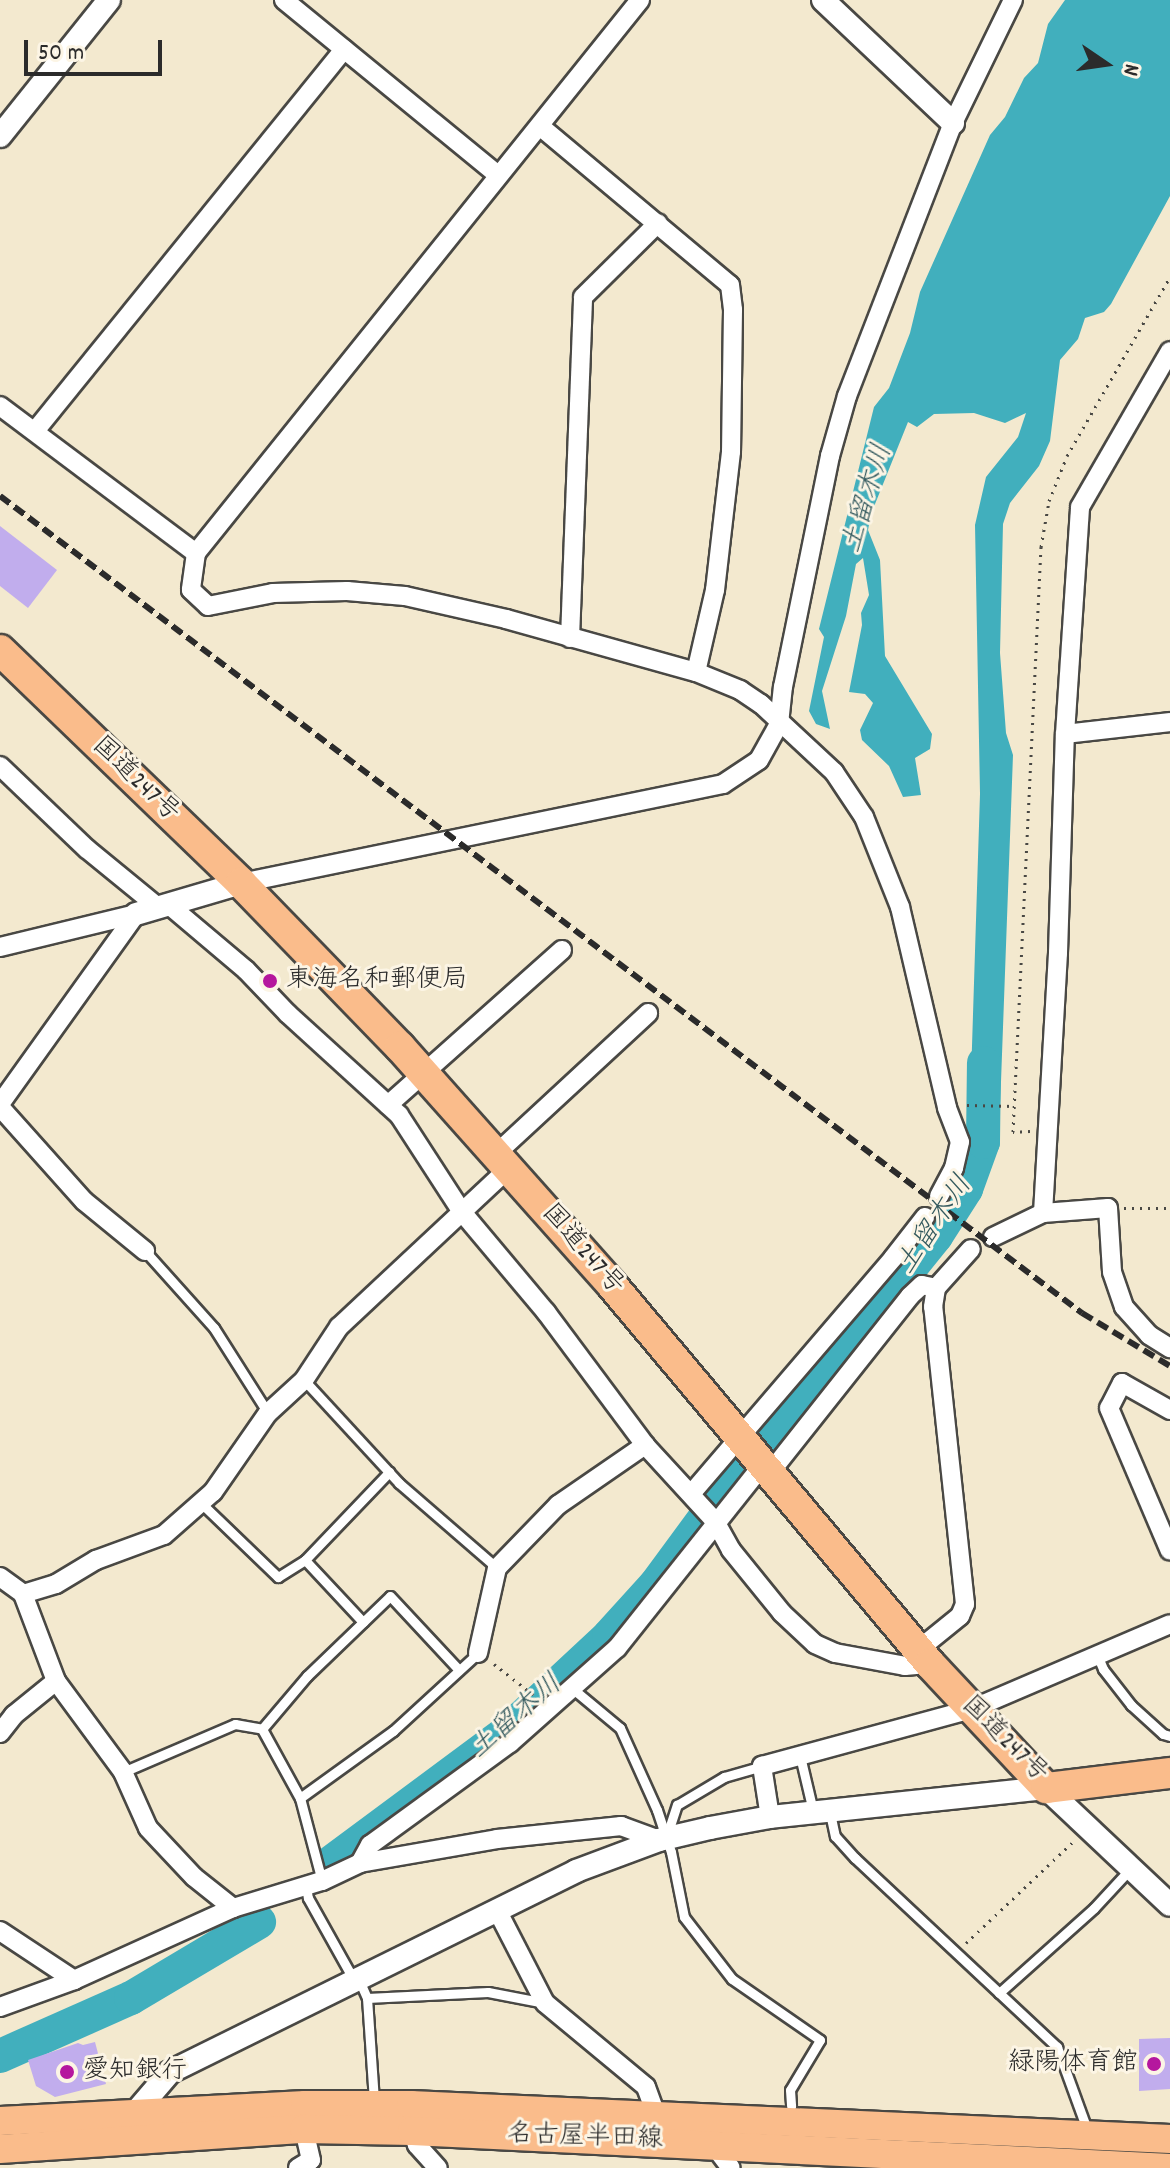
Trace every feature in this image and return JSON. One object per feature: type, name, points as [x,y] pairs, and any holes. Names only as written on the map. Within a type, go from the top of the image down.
[{"type":"highway","name":"国道247号","points":[[0,650],[241,883],[423,1072],[503,1160],[924,1657],[1046,1788],[1170,1773]]},
{"type":"main road","name":"名古屋半田線","points":[[0,2121],[374,2105],[656,2114],[1170,2139]]},
{"type":"main road","name":"名古屋半田線","points":[[0,2149],[304,2129],[713,2143],[1170,2168]]},
{"type":"street","points":[[1,131],[109,0]]},
{"type":"street","points":[[284,0],[498,175]]},
{"type":"street","points":[[640,0],[196,553],[191,590],[208,606],[273,593],[347,591],[405,596],[696,672],[740,690],[761,704],[834,772],[864,817],[900,907],[947,1108],[960,1142],[954,1168],[939,1196]]},
{"type":"street","points":[[823,0],[953,123]]},
{"type":"street","points":[[0,947],[136,914],[241,883],[723,784],[759,760],[779,724],[783,687],[834,441],[858,367],[953,123],[1013,0]]},
{"type":"street","points":[[35,431],[344,49]]},
{"type":"street","points":[[541,127],[730,285],[733,310],[731,452],[715,590],[696,672]]},
{"type":"street","points":[[570,638],[583,297],[658,223]]},
{"type":"street","points":[[1043,1213],[1058,953],[1065,734],[1080,507],[1170,351]]},
{"type":"street","points":[[0,406],[196,553]]},
{"type":"street","points":[[1065,734],[1170,722]]},
{"type":"street","points":[[0,766],[87,849],[246,970],[288,1014],[399,1115],[462,1212],[546,1312],[645,1445],[715,1521],[731,1550],[782,1613],[815,1644],[835,1653],[905,1666],[924,1657],[960,1616],[965,1604],[933,1307],[936,1288],[971,1249]]},
{"type":"street","points":[[136,914],[0,1106],[84,1201],[145,1251]]},
{"type":"street","points":[[388,1105],[562,950]]},
{"type":"street","points":[[23,1594],[56,1584],[96,1560],[164,1535],[213,1492],[268,1413],[304,1380],[339,1327],[462,1212],[503,1160],[648,1013]]},
{"type":"street","points":[[993,1237],[1043,1213],[1108,1208],[1112,1272],[1124,1307],[1149,1335],[1170,1348]]},
{"type":"street","points":[[360,1863],[370,1845],[510,1743],[573,1689],[636,1625],[715,1521],[754,1454],[925,1217]]},
{"type":"street","points":[[693,1496],[754,1454],[922,1285],[936,1288]]},
{"type":"street","points":[[1170,1410],[1122,1383],[1109,1408],[1170,1551]]},
{"type":"street","points":[[478,1653],[497,1568],[558,1505],[645,1445]]},
{"type":"street","points":[[0,1577],[23,1594],[56,1681],[123,1772],[148,1828],[194,1877],[233,1908]]},
{"type":"street","points":[[770,1817],[762,1766],[972,1709],[1170,1624]]},
{"type":"street","points":[[0,1733],[14,1715],[56,1681]]},
{"type":"street","points":[[134,2114],[170,2072],[360,1986],[576,1871],[663,1839],[770,1817],[1046,1788],[1170,1905]]},
{"type":"street","points":[[0,2007],[74,1980],[233,1908],[314,1883],[360,1863],[497,1839],[621,1826],[663,1839]]},
{"type":"street","points":[[498,1912],[545,2003],[646,2087],[656,2114],[713,2143],[731,2168]]},
{"type":"street","points":[[0,1931],[74,1980]]},
{"type":"street","points":[[298,2168],[311,2160],[304,2129]]},
{"type":"street","points":[[412,2131],[417,2145],[438,2168]]},
{"type":"lane","points":[[145,1251],[214,1328],[268,1413]]},
{"type":"lane","points":[[304,1380],[389,1472],[497,1568]]},
{"type":"lane","points":[[201,1503],[278,1577],[305,1560],[389,1472]]},
{"type":"lane","points":[[305,1560],[363,1622]]},
{"type":"lane","points":[[262,1729],[307,1676],[390,1596],[459,1670]]},
{"type":"lane","points":[[300,1798],[393,1731],[478,1653]]},
{"type":"lane","points":[[1098,1657],[1103,1669],[1131,1705],[1163,1734],[1170,1736]]},
{"type":"lane","points":[[573,1689],[620,1728],[663,1839],[680,1905],[690,1926],[732,1979],[820,2040],[790,2090],[791,2106]]},
{"type":"lane","points":[[123,1772],[235,1724],[262,1729]]},
{"type":"lane","points":[[262,1729],[300,1798],[314,1883],[308,1898],[360,1986],[376,2085],[374,2105]]},
{"type":"lane","points":[[800,1756],[821,1811],[835,1836],[1057,2047],[1089,2135]]},
{"type":"lane","points":[[663,1839],[677,1805],[724,1777],[762,1766]]},
{"type":"lane","points":[[999,1993],[1094,1908],[1131,1868]]},
{"type":"lane","points":[[360,1986],[488,1992],[545,2003]]},
{"type":"path","points":[[947,1108],[1015,1106]]},
{"type":"path","points":[[1108,1208],[1170,1208]]},
{"type":"path","points":[[478,1653],[533,1693]]},
{"type":"path","points":[[956,1953],[1088,1828]]},
{"type":"water","points":[[1065,0],[1170,0],[1170,196],[1111,304],[1104,312],[1085,318],[1078,339],[1060,360],[1050,441],[1039,466],[1010,503],[1003,524],[1000,653],[1006,733],[1013,755],[1000,1109],[970,1109],[980,794],[975,525],[986,477],[1018,437],[1026,413],[1005,423],[974,413],[934,414],[917,427],[908,422],[871,514],[868,530],[880,560],[885,656],[932,734],[930,749],[915,758],[921,795],[903,797],[889,766],[862,740],[860,730],[873,703],[865,694],[849,692],[862,625],[861,613],[869,595],[863,558],[856,564],[846,616],[822,691],[830,729],[816,724],[809,711],[824,637],[819,629],[874,407],[889,388],[910,333],[920,292],[990,135],[1005,117],[1024,78],[1038,63],[1048,24]]},
{"type":"building","points":[[0,526],[57,570],[28,608],[0,586]]},
{"type":"building","name":"緑陽体育館","points":[[1170,2038],[1170,2089],[1139,2091],[1139,2039]]},
{"type":"building","name":"愛知銀行","points":[[95,2042],[106,2084],[55,2097],[36,2086],[28,2060],[78,2043]]},
{"type":"waterway","name":"土留木川","points":[[329,1864],[503,1735],[609,1636],[656,1584],[746,1462],[782,1427],[936,1236],[966,1189],[983,1142],[984,1063]]},
{"type":"waterway","name":"土留木川","points":[[0,2056],[131,1998],[259,1922]]},
{"type":"railway","points":[[0,496],[1082,1313],[1170,1366]]},
{"type":"place","name":"東海名和郵便局","points":[[270,981]]},
{"type":"place","name":"緑陽体育館","points":[[1154,2064]]},
{"type":"place","name":"愛知銀行","points":[[67,2072]]}]
